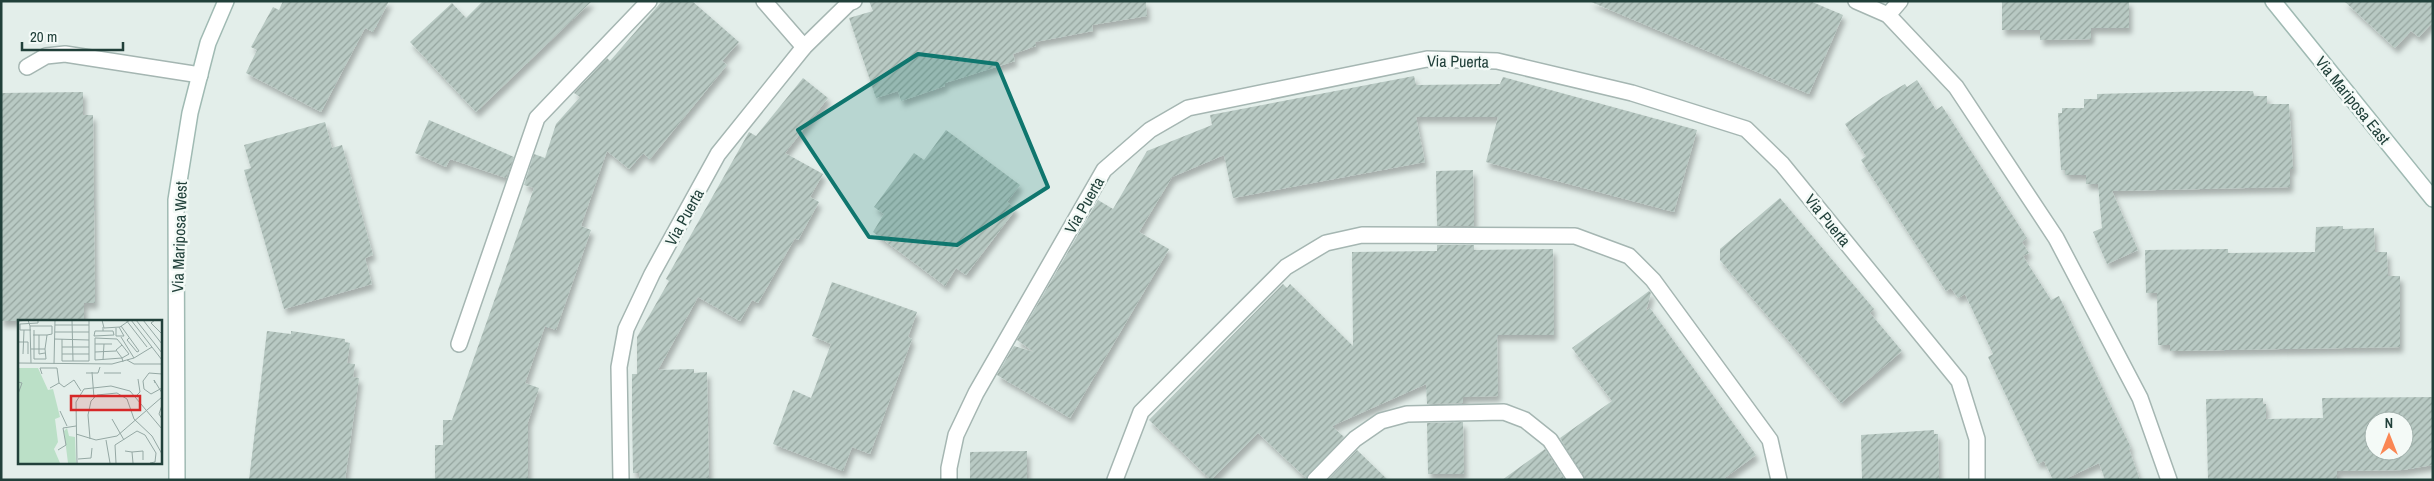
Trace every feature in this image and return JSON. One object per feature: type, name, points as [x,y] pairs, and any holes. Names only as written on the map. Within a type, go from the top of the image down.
[{"type":"street","name":"Via Mariposa West","points":[[177,480],[176,200],[190,114],[208,43],[226,1]]},
{"type":"street","points":[[459,344],[537,118],[649,1]]},
{"type":"street","points":[[764,1],[804,47]]},
{"type":"street","name":"Via Puerta","points":[[621,480],[619,367],[626,329],[652,274],[718,154],[804,47],[849,3],[854,1]]},
{"type":"street","points":[[1856,1],[1888,14],[1956,87],[2056,238],[2140,398],[2169,480]]},
{"type":"street","points":[[1888,14],[1900,1]]},
{"type":"street","name":"Via Mariposa East","points":[[2274,1],[2433,199]]},
{"type":"street","points":[[27,67],[46,56],[65,54],[200,76]]},
{"type":"street","name":"Via Puerta","points":[[949,480],[949,468],[956,435],[976,394],[1104,170],[1110,164],[1150,130],[1188,108],[1427,59],[1497,62],[1632,93],[1746,129],[1782,164],[1959,381],[1977,439],[1977,480]]},
{"type":"street","points":[[1115,480],[1141,412],[1286,267],[1326,243],[1362,235],[1576,236],[1629,256],[1653,280],[1770,440],[1779,480]]},
{"type":"street","points":[[1315,480],[1355,439],[1380,421],[1407,414],[1504,412],[1526,420],[1550,440],[1576,480]]},
{"type":"highlighted area","points":[[918,54],[997,64],[1048,187],[957,245],[869,237],[798,130]]},
{"type":"building","points":[[283,1],[389,1],[373,32],[365,28],[321,112],[246,73],[257,50],[251,47],[273,7],[279,10]]},
{"type":"building","points":[[483,1],[592,1],[476,112],[410,42],[452,3],[466,18]]},
{"type":"building","points":[[662,1],[692,1],[739,42],[722,61],[727,65],[650,159],[643,153],[629,169],[607,151],[581,226],[591,230],[556,330],[545,326],[525,383],[539,388],[528,422],[528,480],[435,480],[435,445],[443,445],[443,420],[452,420],[534,188],[524,185],[534,154],[545,158],[556,124],[580,97],[574,93],[607,58],[610,61]]},
{"type":"building","points":[[869,1],[1146,1],[1147,16],[1092,25],[1093,31],[1035,42],[1036,46],[1013,54],[1015,61],[945,83],[945,86],[901,101],[898,91],[876,98],[849,18],[873,11]]},
{"type":"building","points":[[1589,1],[1810,1],[1843,15],[1809,94]]},
{"type":"building","points":[[2002,1],[2129,1],[2129,28],[2091,28],[2091,39],[2040,40],[2040,30],[2002,30]]},
{"type":"building","points":[[2344,1],[2433,1],[2433,22],[2419,37],[2411,31],[2395,48]]},
{"type":"building","points":[[1414,76],[1416,85],[1500,84],[1503,77],[1697,130],[1674,212],[1486,162],[1498,117],[1416,117],[1425,162],[1233,198],[1224,155],[1172,177],[1139,232],[1169,249],[1070,418],[997,375],[1014,346],[1034,352],[1017,340],[1098,200],[1113,209],[1147,151],[1212,125],[1210,115]]},
{"type":"building","points":[[803,78],[828,98],[785,153],[823,174],[810,197],[819,202],[798,240],[795,238],[758,303],[752,300],[740,321],[698,297],[658,370],[694,369],[694,373],[707,372],[709,478],[639,480],[639,473],[633,473],[632,411],[632,374],[637,374],[637,337],[669,281],[666,279],[749,132],[756,136]]},
{"type":"building","points":[[1917,80],[1936,110],[1942,106],[2027,238],[2022,242],[2029,253],[2023,256],[2051,300],[2059,296],[2131,448],[2129,449],[2140,480],[2105,480],[2099,463],[2063,480],[2053,480],[2044,461],[2038,464],[1988,357],[1993,354],[1965,294],[1958,298],[1951,288],[1946,291],[1861,160],[1866,156],[1845,124],[1883,97],[1905,84],[1907,87]]},
{"type":"building","points":[[2253,91],[2254,96],[2267,96],[2267,104],[2289,104],[2293,169],[2290,169],[2290,187],[2112,191],[2138,250],[2107,264],[2093,232],[2102,228],[2098,184],[2086,184],[2086,175],[2065,175],[2065,170],[2061,170],[2058,113],[2062,113],[2062,108],[2084,108],[2084,99],[2097,99],[2097,94]]},
{"type":"building","points":[[83,92],[83,115],[93,115],[95,303],[84,303],[84,320],[1,321],[1,93]]},
{"type":"building","points":[[429,120],[514,157],[506,178],[450,159],[446,167],[415,153]]},
{"type":"building","points":[[325,122],[332,148],[342,145],[373,255],[365,258],[372,284],[284,309],[244,170],[251,168],[244,145]]},
{"type":"building","points":[[946,130],[1020,185],[1007,202],[1016,209],[966,275],[956,268],[945,286],[873,232],[884,214],[874,207],[914,153],[924,160]]},
{"type":"building","points":[[1473,170],[1474,226],[1437,226],[1436,171]]},
{"type":"building","points":[[1780,198],[1874,309],[1870,313],[1902,351],[1841,403],[1720,260],[1720,249]]},
{"type":"building","points":[[2343,226],[2343,229],[2374,228],[2375,252],[2387,252],[2388,276],[2400,276],[2400,347],[2170,351],[2170,345],[2158,345],[2157,293],[2146,293],[2145,250],[2228,249],[2228,253],[2315,252],[2316,227]]},
{"type":"building","points":[[1437,245],[1474,245],[1474,250],[1553,249],[1554,335],[1497,335],[1498,396],[1463,397],[1463,403],[1427,404],[1426,384],[1332,426],[1344,437],[1306,478],[1258,433],[1211,480],[1149,420],[1283,284],[1287,288],[1290,284],[1353,346],[1352,252],[1437,251]]},
{"type":"building","points":[[832,282],[917,312],[908,337],[912,339],[870,454],[852,447],[843,471],[773,444],[793,390],[811,398],[831,344],[812,336]]},
{"type":"building","points":[[1649,291],[1651,293],[1646,311],[1650,308],[1756,455],[1722,480],[1585,480],[1560,438],[1612,401],[1572,348]]},
{"type":"building","points":[[267,331],[291,334],[291,331],[345,339],[345,342],[350,343],[347,363],[355,364],[353,377],[359,378],[345,480],[249,480]]},
{"type":"building","points":[[2433,397],[2433,465],[2402,470],[2337,471],[2337,480],[2208,480],[2206,399],[2263,398],[2263,404],[2266,404],[2266,419],[2323,418],[2322,398]]},
{"type":"building","points":[[1463,422],[1464,474],[1428,474],[1427,423]]},
{"type":"building","points":[[1934,430],[1934,434],[1938,434],[1939,480],[1862,480],[1861,435]]},
{"type":"building","points":[[1545,449],[1565,480],[1502,480]]},
{"type":"building","points":[[1357,450],[1388,480],[1328,480]]},
{"type":"building","points":[[1027,451],[1027,480],[970,480],[970,452]]}]
